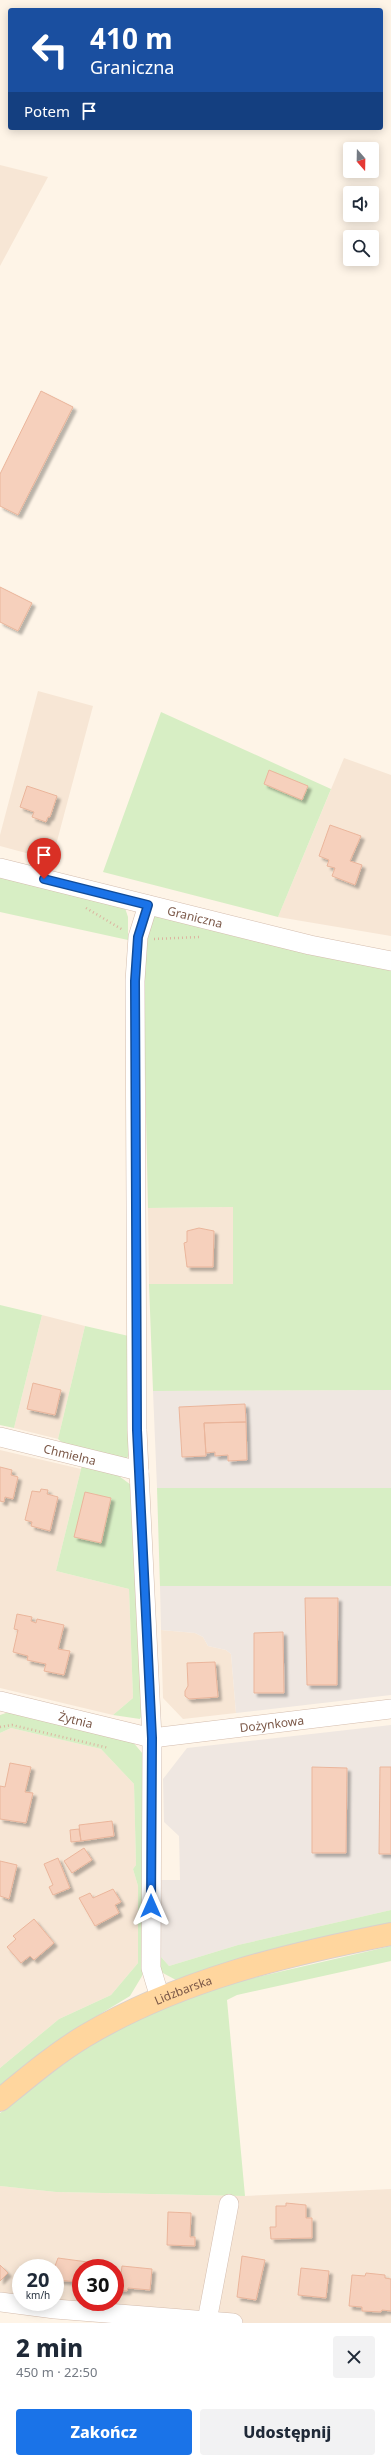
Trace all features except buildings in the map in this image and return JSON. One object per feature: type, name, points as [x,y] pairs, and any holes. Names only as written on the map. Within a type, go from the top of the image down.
[{"type":"main road","name":"Lidzbarska","points":[[0,2100],[84,2036],[160,1998],[246,1967],[317,1949],[391,1934]]},
{"type":"street","name":"Graniczna","points":[[0,868],[310,945],[391,961]]},
{"type":"street","points":[[148,905],[138,937],[135,981],[139,1471],[152,1738],[150,1968],[160,1998]]},
{"type":"street","name":"Chmielna","points":[[0,1437],[139,1471]]},
{"type":"street","name":"Żytnia","points":[[0,1701],[152,1738]]},
{"type":"street","name":"Dożynkowa","points":[[152,1738],[391,1709]]},
{"type":"street","points":[[206,2321],[229,2204]]},
{"type":"street","points":[[0,2302],[55,2309],[233,2323]]},
{"type":"path","points":[[0,1727],[12,1724],[109,1748]]},
{"type":"shaded area","points":[[0,165],[48,177],[0,266]]},
{"type":"shaded area","points":[[38,691],[93,706],[52,860],[0,846],[0,835]]},
{"type":"shaded area","points":[[344,758],[391,775],[391,936],[278,917]]},
{"type":"shaded area","points":[[233,1207],[234,1284],[149,1284],[148,1208]]},
{"type":"shaded area","points":[[42,1315],[85,1326],[58,1439],[14,1428]]},
{"type":"shaded area","points":[[391,1390],[391,1488],[157,1488],[153,1391]]},
{"type":"shaded area","points":[[0,1450],[81,1469],[56,1571],[129,1589],[133,1698],[113,1715],[0,1688]]},
{"type":"shaded area","points":[[160,1586],[391,1586],[391,1695],[236,1713],[231,1654],[226,1650],[208,1646],[203,1637],[195,1633],[161,1630]]},
{"type":"shaded area","points":[[161,1630],[195,1633],[203,1637],[208,1646],[226,1650],[231,1654],[236,1713],[183,1719],[163,1698]]},
{"type":"shaded area","points":[[391,1725],[391,1910],[238,1945],[169,1966],[161,1957],[159,1880],[180,1880],[179,1836],[164,1822],[163,1779],[187,1748]]},
{"type":"shaded area","points":[[11,1728],[101,1749],[134,1784],[136,1865],[133,1869],[138,1886],[138,1963],[111,1995],[59,2019],[0,2068],[0,1733]]},
{"type":"shaded area","points":[[0,2186],[56,2192],[245,2196],[391,2189],[391,2323],[173,2323],[106,2311],[124,2311],[124,2259],[72,2259],[72,2305],[64,2304],[64,2259],[12,2259],[12,2298],[0,2296]]},
{"type":"green space","points":[[161,712],[331,789],[278,917],[103,872]]},
{"type":"green space","points":[[0,868],[125,908],[128,917],[128,940],[0,912]]},
{"type":"green space","points":[[150,909],[391,956],[391,1390],[153,1391],[149,1284],[233,1284],[233,1207],[148,1208],[144,1022],[144,917]]},
{"type":"green space","points":[[0,1305],[42,1315],[14,1428],[0,1425]]},
{"type":"green space","points":[[85,1326],[133,1337],[130,1453],[127,1458],[119,1460],[66,1446],[58,1439]]},
{"type":"green space","points":[[82,1465],[115,1473],[131,1485],[143,1713],[140,1719],[113,1715],[133,1698],[129,1589],[56,1571]]},
{"type":"green space","points":[[157,1488],[391,1488],[391,1586],[160,1586]]},
{"type":"green space","points":[[9,1712],[132,1741],[143,1754],[145,1961],[142,1976],[130,1996],[64,2036],[0,2087],[0,2068],[59,2019],[111,1995],[138,1963],[138,1886],[133,1869],[136,1865],[134,1784],[101,1749],[11,1728],[0,1733],[0,1715]]},
{"type":"green space","points":[[391,1910],[391,1925],[258,1954],[176,1980],[161,1972],[161,1957],[169,1966],[238,1945]]},
{"type":"green space","points":[[391,1946],[391,1961],[237,1995],[227,2000],[245,2196],[56,2192],[0,2186],[0,2113],[87,2046],[135,2018],[206,1991],[244,1980]]},
{"type":"route","points":[[44,879],[148,905],[143,916],[138,937],[135,981],[137,1430],[152,1738],[151,1906]]}]
